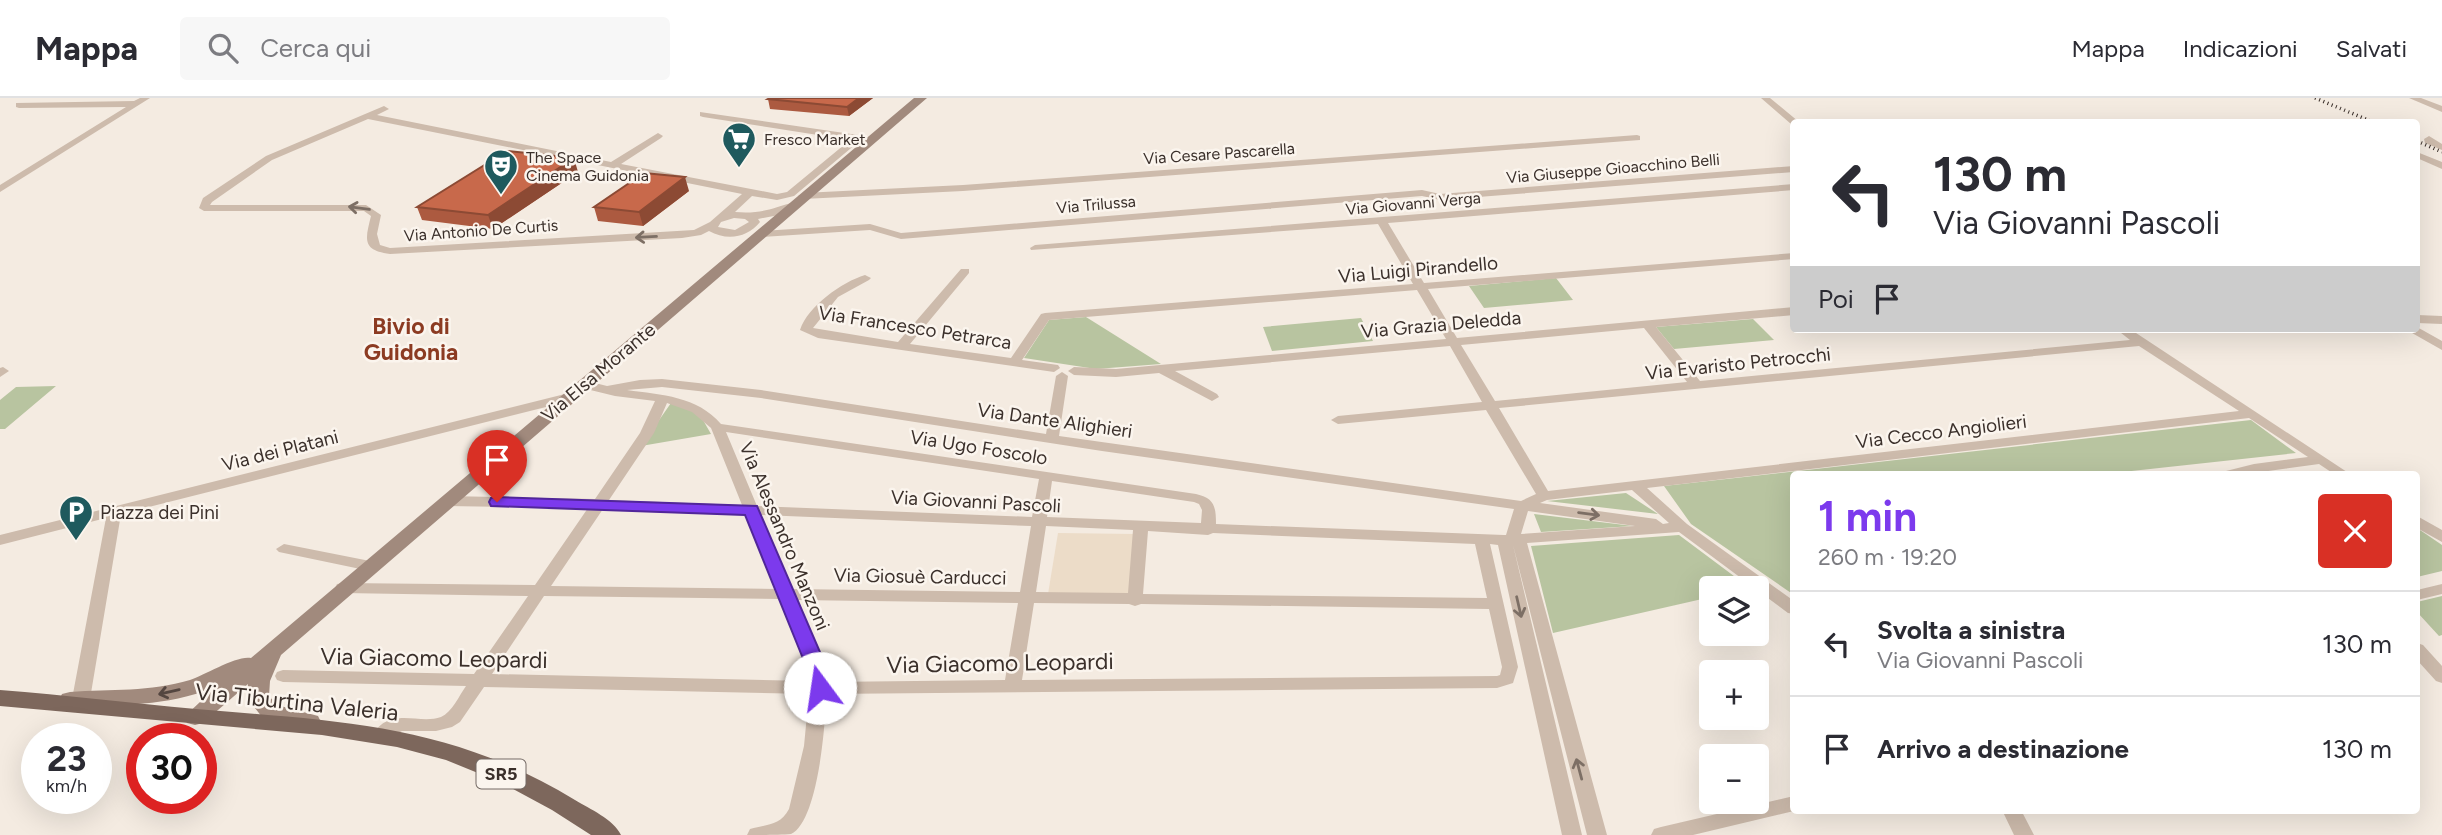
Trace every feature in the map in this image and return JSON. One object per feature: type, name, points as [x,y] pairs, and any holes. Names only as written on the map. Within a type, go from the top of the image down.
[{"type":"main road","name":"Via Tiburtina Valeria","points":[[0,698],[382,735],[432,747],[498,772],[551,797],[609,835]]},
{"type":"street","name":"Via Elsa Morante","points":[[195,717],[920,98]]},
{"type":"street","points":[[1765,98],[1790,119]]},
{"type":"street","points":[[2413,98],[2442,109]]},
{"type":"street","points":[[19,105],[141,101]]},
{"type":"street","points":[[0,189],[141,101]]},
{"type":"street","points":[[367,116],[384,109]]},
{"type":"street","points":[[367,116],[773,197],[787,195],[858,138],[703,114]]},
{"type":"street","name":"Via Antonio De Curtis","points":[[367,116],[262,162],[207,200],[204,208],[366,208],[376,215],[371,236],[374,246],[390,251],[682,235],[717,221]]},
{"type":"street","points":[[612,166],[658,136]]},
{"type":"street","name":"Via Cesare Pascarella","points":[[717,221],[775,212],[798,201],[1637,138]]},
{"type":"street","points":[[2442,138],[2428,141],[2442,147]]},
{"type":"street","points":[[2420,156],[2442,166]]},
{"type":"street","name":"Via Giuseppe Gioacchino Belli","points":[[1434,197],[1790,169]]},
{"type":"street","name":"Via Giovanni Verga","points":[[1035,248],[1790,187]]},
{"type":"street","points":[[734,206],[754,219],[753,225],[732,233],[714,230],[717,221],[734,206],[750,193]]},
{"type":"street","name":"Via Trilussa","points":[[732,233],[870,227],[881,228],[894,235],[905,235],[1424,193],[1434,197]]},
{"type":"street","points":[[748,216],[765,220],[765,231]]},
{"type":"street","points":[[1382,221],[1544,496]]},
{"type":"street","points":[[732,233],[738,241],[740,251]]},
{"type":"street","name":"Via Luigi Pirandello","points":[[1014,362],[1045,317],[1790,256]]},
{"type":"street","points":[[901,346],[965,271]]},
{"type":"street","name":"Via Francesco Petrarca","points":[[865,278],[834,295],[808,324],[806,330],[1063,372],[1092,374]]},
{"type":"street","name":"Via Grazia Deledda","points":[[1092,374],[1163,370],[1790,312]]},
{"type":"street","points":[[2420,319],[2442,320]]},
{"type":"street","points":[[1648,325],[1697,386]]},
{"type":"street","points":[[2128,333],[2338,471]]},
{"type":"street","points":[[2418,333],[2442,346]]},
{"type":"street","name":"Via Evaristo Petrocchi","points":[[1338,420],[2143,342]]},
{"type":"street","points":[[1163,370],[1212,397]]},
{"type":"street","points":[[1052,439],[1063,372]]},
{"type":"street","name":"Via Dante Alighieri","points":[[583,384],[607,390],[651,383],[702,387],[1682,527]]},
{"type":"street","name":"Via Alessandro Manzoni","points":[[607,390],[701,409],[717,427],[816,666],[820,688],[813,745],[797,814],[782,829],[757,835]]},
{"type":"street","name":"Via dei Platani","points":[[0,540],[569,397]]},
{"type":"street","points":[[382,735],[397,724],[436,725],[451,720],[647,433],[662,400]]},
{"type":"street","name":"Via Cecco Angiolieri","points":[[1522,505],[1544,496],[2251,414]]},
{"type":"street","name":"Via Ugo Foscolo","points":[[717,427],[1202,500],[1209,507],[1208,530]]},
{"type":"street","points":[[2242,471],[2320,460]]},
{"type":"street","points":[[1013,684],[1046,477]]},
{"type":"street","points":[[1635,485],[1682,527],[1790,606]]},
{"type":"street","name":"Via Giovanni Pascoli","points":[[446,501],[599,504],[1481,540],[1682,527]]},
{"type":"street","points":[[1522,505],[1512,540],[1572,835]]},
{"type":"street","points":[[81,699],[114,513]]},
{"type":"street","points":[[2420,523],[2442,537]]},
{"type":"street","points":[[1135,601],[1141,527]]},
{"type":"street","points":[[1481,540],[1495,604]]},
{"type":"street","points":[[1512,540],[1597,835]]},
{"type":"street","points":[[284,549],[370,566]]},
{"type":"street","name":"Via Giosuè Carducci","points":[[343,589],[1495,604]]},
{"type":"street","points":[[2420,594],[2442,589]]},
{"type":"street","name":"Via Giacomo Leopardi","points":[[283,676],[820,688],[1013,684],[1485,682],[1507,679],[1510,667],[1495,604]]},
{"type":"street","name":"Via Elsa Morante","points":[[52,702],[139,698],[187,688],[232,671],[276,647]]},
{"type":"street","name":"Via Elsa Morante","points":[[276,647],[259,681],[257,694],[261,703],[279,714],[336,729]]},
{"type":"street","points":[[2420,652],[2442,677]]},
{"type":"street","points":[[1661,835],[1790,804]]},
{"type":"street","points":[[2013,814],[2024,835]]},
{"type":"green space","points":[[1556,278],[1573,300],[1484,308],[1469,286]]},
{"type":"green space","points":[[1086,317],[1161,364],[1096,369],[1024,358],[1049,320]]},
{"type":"green space","points":[[1361,318],[1373,341],[1272,351],[1263,327]]},
{"type":"green space","points":[[1753,319],[1774,340],[1674,349],[1656,327]]},
{"type":"green space","points":[[56,386],[5,429],[0,429],[0,400],[16,387]]},
{"type":"green space","points":[[671,403],[699,413],[711,434],[641,446]]},
{"type":"green space","points":[[2251,420],[2296,453],[2131,471],[1797,471]]},
{"type":"green space","points":[[1790,472],[1790,592],[1769,576],[1691,524],[1664,486]]},
{"type":"green space","points":[[1626,493],[1658,514],[1547,501]]},
{"type":"green space","points":[[1534,514],[1633,526],[1541,532]]},
{"type":"green space","points":[[2420,530],[2442,545],[2442,571],[2420,576]]},
{"type":"green space","points":[[1679,535],[1734,576],[1699,576],[1699,600],[1553,633],[1531,546]]},
{"type":"green space","points":[[2442,596],[2442,635],[2439,636],[2420,615],[2420,601]]},
{"type":"shaded area","points":[[1058,533],[1135,534],[1129,595],[1048,594]]},
{"type":"building","points":[[859,98],[847,107],[768,99]]},
{"type":"building","points":[[507,151],[574,158],[488,215],[417,207]]},
{"type":"building","points":[[644,173],[685,177],[639,212],[594,207]]},
{"type":"railway","points":[[2315,98],[2366,119]]},
{"type":"railway","points":[[2420,142],[2442,152]]},
{"type":"place","name":"Fresco Market","points":[[739,169]]},
{"type":"place","name":"The Space Cinema Guidonia","points":[[501,196]]},
{"type":"place","name":"Piazza dei Pini","points":[[76,542]]},
{"type":"district","name":"Bivio di Guidonia","points":[[411,339]]},
{"type":"route","points":[[497,502],[751,510],[784,594],[811,652],[820,688]]}]
